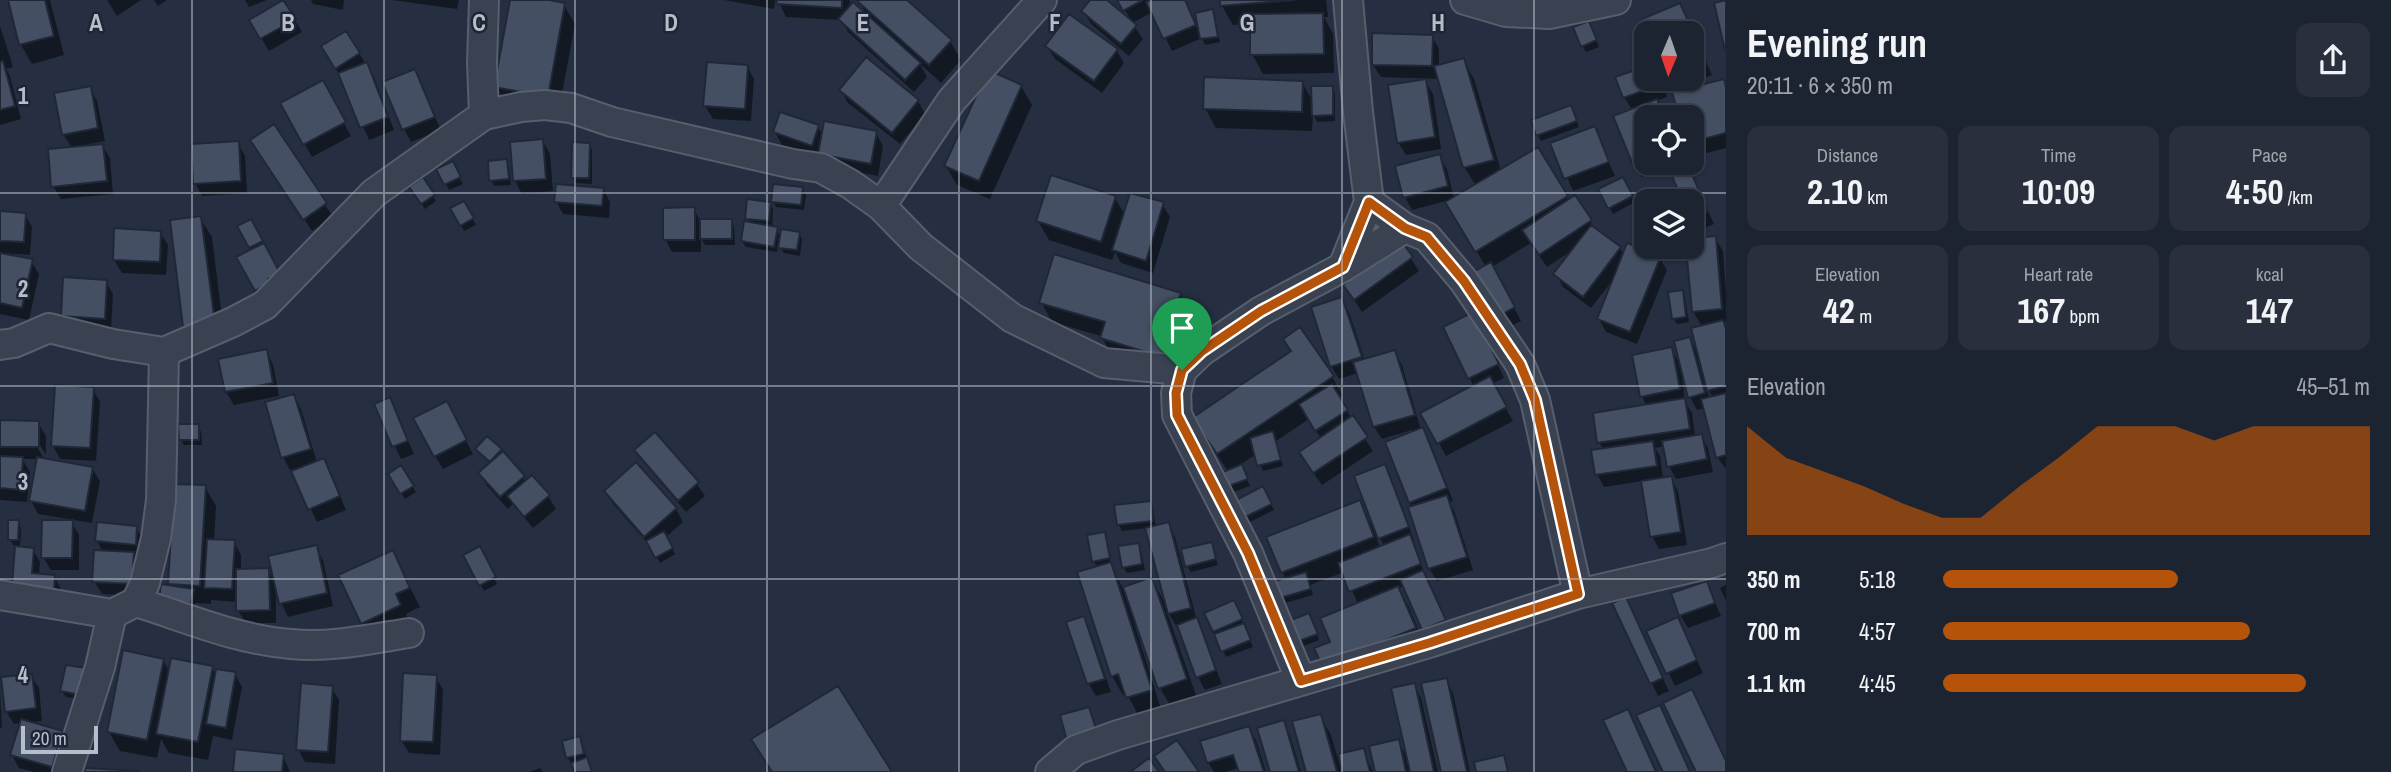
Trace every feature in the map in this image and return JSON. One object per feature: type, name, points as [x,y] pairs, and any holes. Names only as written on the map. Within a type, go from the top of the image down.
[{"type":"street","points":[[484,0],[484,115]]},
{"type":"street","points":[[881,206],[952,100],[1042,0]]},
{"type":"street","points":[[1343,267],[1369,202],[1357,113],[1348,0]]},
{"type":"street","points":[[1465,0],[1506,12],[1549,14],[1616,0]]},
{"type":"street","points":[[0,345],[49,328],[113,344],[164,352],[233,322],[265,305],[374,193],[484,115],[545,105],[571,108],[612,122],[793,164],[821,168],[881,206],[922,247],[1012,318],[1104,363],[1182,370]]},
{"type":"street","points":[[1369,202],[1405,228],[1427,237],[1464,281],[1520,364],[1535,400],[1578,594]]},
{"type":"street","points":[[1301,681],[1248,553],[1177,415],[1176,393],[1182,370],[1202,351],[1261,311],[1343,267],[1405,228]]},
{"type":"street","points":[[67,772],[100,667],[124,608],[145,583],[154,550],[161,500],[164,352]]},
{"type":"street","points":[[1049,772],[1076,750],[1118,735],[1429,643],[1578,594],[1726,558]]},
{"type":"street","points":[[0,595],[124,608],[255,639],[293,645],[347,642],[409,633]]},
{"type":"building","points":[[8,0],[45,0],[54,36],[19,45]]},
{"type":"building","points":[[283,0],[296,19],[260,39],[249,20]]},
{"type":"building","points":[[510,0],[549,0],[565,3],[548,97],[494,87]]},
{"type":"building","points":[[777,0],[842,0],[842,8],[776,4]]},
{"type":"building","points":[[856,0],[907,0],[952,40],[929,65]]},
{"type":"building","points":[[1090,0],[1107,0],[1137,25],[1121,44],[1081,11]]},
{"type":"building","points":[[1117,0],[1143,0],[1123,11]]},
{"type":"building","points":[[1185,0],[1196,25],[1163,39],[1146,2]]},
{"type":"building","points":[[1220,0],[1295,0],[1220,6]]},
{"type":"building","points":[[1726,0],[1726,50],[1725,50],[1714,3]]},
{"type":"building","points":[[853,2],[921,63],[905,80],[838,19]]},
{"type":"building","points":[[1680,3],[1688,21],[1643,21],[1642,19]]},
{"type":"building","points":[[1213,9],[1218,37],[1200,39],[1195,13]]},
{"type":"building","points":[[1323,13],[1324,54],[1250,55],[1250,14]]},
{"type":"building","points":[[1069,14],[1118,49],[1094,81],[1045,46]]},
{"type":"building","points":[[1589,21],[1597,40],[1581,47],[1573,27]]},
{"type":"building","points":[[346,31],[360,53],[335,69],[321,46]]},
{"type":"building","points":[[1372,33],[1433,35],[1432,66],[1372,65]]},
{"type":"building","points":[[866,57],[919,100],[892,133],[839,90]]},
{"type":"building","points":[[1464,58],[1494,160],[1463,168],[1434,66]]},
{"type":"building","points":[[3,61],[15,106],[0,110],[0,62]]},
{"type":"building","points":[[367,62],[388,117],[360,128],[338,73]]},
{"type":"building","points":[[707,62],[748,65],[745,109],[703,106]]},
{"type":"building","points":[[415,69],[435,117],[402,130],[382,82]]},
{"type":"building","points":[[988,70],[1022,85],[979,181],[944,166]]},
{"type":"building","points":[[1634,70],[1634,91],[1642,91],[1623,98],[1615,77]]},
{"type":"building","points":[[1204,77],[1303,81],[1302,112],[1203,109]]},
{"type":"building","points":[[1426,79],[1435,137],[1397,143],[1388,85]]},
{"type":"building","points":[[1724,79],[1726,133],[1704,139],[1704,105],[1676,105],[1672,92],[1704,91],[1704,84]]},
{"type":"building","points":[[323,80],[346,122],[303,145],[280,103]]},
{"type":"building","points":[[91,86],[98,128],[62,135],[54,93]]},
{"type":"building","points":[[1311,86],[1333,86],[1333,115],[1312,116]]},
{"type":"building","points":[[1657,99],[1659,105],[1641,105]]},
{"type":"building","points":[[1571,105],[1577,121],[1536,136],[1531,120]]},
{"type":"building","points":[[1634,108],[1634,165],[1633,165],[1613,116]]},
{"type":"building","points":[[780,112],[819,125],[812,146],[773,132]]},
{"type":"building","points":[[824,121],[877,131],[871,164],[818,154]]},
{"type":"building","points":[[274,124],[327,203],[303,220],[250,140]]},
{"type":"building","points":[[1595,126],[1609,162],[1564,179],[1550,143]]},
{"type":"building","points":[[543,139],[546,179],[513,181],[510,142]]},
{"type":"building","points":[[239,141],[241,181],[193,184],[191,144]]},
{"type":"building","points":[[572,142],[590,143],[589,178],[571,178]]},
{"type":"building","points":[[103,144],[107,181],[51,187],[48,149]]},
{"type":"building","points":[[1538,147],[1568,196],[1475,252],[1445,202]]},
{"type":"building","points":[[1440,154],[1448,186],[1403,198],[1395,166]]},
{"type":"building","points":[[507,159],[509,179],[489,181],[488,161]]},
{"type":"building","points":[[453,161],[461,177],[444,185],[436,169]]},
{"type":"building","points":[[1051,175],[1116,196],[1101,242],[1036,221]]},
{"type":"building","points":[[1671,175],[1692,175],[1698,189],[1678,189]]},
{"type":"building","points":[[423,177],[435,195],[421,204],[409,187]]},
{"type":"building","points":[[1623,177],[1633,196],[1608,209],[1598,189]]},
{"type":"building","points":[[556,184],[604,188],[602,206],[554,202]]},
{"type":"building","points":[[773,184],[803,187],[801,205],[771,202]]},
{"type":"building","points":[[1130,193],[1164,202],[1146,261],[1112,250]]},
{"type":"building","points":[[1575,195],[1592,220],[1539,255],[1522,230]]},
{"type":"building","points":[[747,199],[771,202],[769,221],[745,219]]},
{"type":"building","points":[[464,201],[474,218],[460,226],[450,208]]},
{"type":"building","points":[[695,207],[695,240],[663,240],[663,208]]},
{"type":"building","points":[[0,211],[26,213],[24,242],[0,241]]},
{"type":"building","points":[[201,216],[215,323],[183,327],[170,220]]},
{"type":"building","points":[[251,219],[263,241],[249,248],[237,226]]},
{"type":"building","points":[[700,219],[732,219],[732,239],[700,239]]},
{"type":"building","points":[[744,221],[778,227],[774,247],[741,241]]},
{"type":"building","points":[[1591,225],[1621,247],[1583,297],[1553,274]]},
{"type":"building","points":[[114,228],[161,231],[160,262],[113,260]]},
{"type":"building","points":[[781,229],[800,232],[797,250],[778,248]]},
{"type":"building","points":[[1716,236],[1722,309],[1692,312],[1687,259],[1704,259],[1704,237]]},
{"type":"building","points":[[1402,242],[1413,257],[1354,300],[1343,285]]},
{"type":"building","points":[[264,243],[280,273],[268,279],[270,283],[255,291],[236,257]]},
{"type":"building","points":[[1627,243],[1634,246],[1634,259],[1660,259],[1630,332],[1597,319]]},
{"type":"building","points":[[0,253],[33,259],[22,308],[0,303]]},
{"type":"building","points":[[1054,254],[1181,293],[1162,357],[1100,338],[1105,322],[1039,303]]},
{"type":"building","points":[[1491,262],[1515,307],[1499,316],[1475,271]]},
{"type":"building","points":[[63,277],[107,280],[105,319],[61,316]]},
{"type":"building","points":[[1683,290],[1686,317],[1672,319],[1668,292]]},
{"type":"building","points":[[1342,297],[1362,357],[1330,367],[1311,307]]},
{"type":"building","points":[[1473,312],[1499,364],[1468,379],[1443,327]]},
{"type":"building","points":[[1723,320],[1726,329],[1726,386],[1707,391],[1691,328]]},
{"type":"building","points":[[1300,327],[1334,376],[1217,454],[1192,418],[1291,351],[1283,339]]},
{"type":"building","points":[[1690,337],[1705,393],[1688,398],[1674,341]]},
{"type":"building","points":[[1672,347],[1680,389],[1640,397],[1632,355]]},
{"type":"building","points":[[267,349],[273,383],[225,392],[218,359]]},
{"type":"building","points":[[1395,350],[1415,415],[1373,427],[1353,362]]},
{"type":"building","points":[[1490,376],[1507,407],[1437,444],[1420,413]]},
{"type":"building","points":[[1332,384],[1348,410],[1315,431],[1299,404]]},
{"type":"building","points":[[55,385],[94,387],[90,448],[51,446]]},
{"type":"building","points":[[1726,393],[1726,455],[1716,458],[1701,399]]},
{"type":"building","points":[[294,394],[311,449],[281,458],[265,402]]},
{"type":"building","points":[[390,397],[408,441],[392,447],[374,404]]},
{"type":"building","points":[[1685,398],[1690,429],[1597,443],[1593,413]]},
{"type":"building","points":[[447,401],[467,440],[434,457],[413,418]]},
{"type":"building","points":[[1353,415],[1368,437],[1313,473],[1299,452]]},
{"type":"building","points":[[0,420],[39,421],[39,447],[0,447]]},
{"type":"building","points":[[178,424],[199,424],[199,440],[179,440]]},
{"type":"building","points":[[1423,427],[1447,488],[1409,503],[1385,442]]},
{"type":"building","points":[[1273,431],[1281,460],[1257,466],[1250,438]]},
{"type":"building","points":[[655,432],[699,482],[678,501],[634,450]]},
{"type":"building","points":[[1702,434],[1707,459],[1667,467],[1662,441]]},
{"type":"building","points":[[487,436],[502,449],[490,462],[475,449]]},
{"type":"building","points":[[1653,441],[1657,466],[1595,475],[1591,450]]},
{"type":"building","points":[[503,451],[525,476],[500,497],[478,473]]},
{"type":"building","points":[[0,456],[23,457],[21,490],[0,488]]},
{"type":"building","points":[[37,457],[93,467],[85,511],[29,501]]},
{"type":"building","points":[[324,458],[340,496],[308,510],[291,471]]},
{"type":"building","points":[[636,462],[677,508],[644,537],[604,491]]},
{"type":"building","points":[[1242,464],[1248,479],[1229,486],[1223,472]]},
{"type":"building","points":[[1385,464],[1409,527],[1378,539],[1354,476]]},
{"type":"building","points":[[401,465],[414,486],[400,494],[388,474]]},
{"type":"building","points":[[532,475],[550,495],[524,517],[507,496]]},
{"type":"building","points":[[1672,476],[1681,532],[1650,537],[1641,481]]},
{"type":"building","points":[[174,484],[206,485],[200,586],[168,584]]},
{"type":"building","points":[[1263,486],[1272,504],[1245,517],[1236,500]]},
{"type":"building","points":[[1447,495],[1467,557],[1428,569],[1408,507]]},
{"type":"building","points":[[1360,500],[1374,537],[1281,573],[1266,537]]},
{"type":"building","points":[[1151,501],[1153,521],[1117,525],[1114,505]]},
{"type":"building","points":[[8,520],[19,520],[18,540],[8,540]]},
{"type":"building","points":[[42,520],[73,520],[72,558],[41,558]]},
{"type":"building","points":[[97,522],[137,526],[136,545],[95,541]]},
{"type":"building","points":[[1169,522],[1191,608],[1168,614],[1145,528]]},
{"type":"building","points":[[664,531],[673,548],[655,558],[646,541]]},
{"type":"building","points":[[1105,532],[1110,558],[1092,562],[1087,535]]},
{"type":"building","points":[[1410,534],[1421,564],[1349,592],[1338,563]]},
{"type":"building","points":[[207,539],[235,540],[232,589],[204,588]]},
{"type":"building","points":[[1212,542],[1216,559],[1185,567],[1181,549]]},
{"type":"building","points":[[1139,543],[1142,564],[1122,568],[1118,546]]},
{"type":"building","points":[[317,545],[327,593],[279,604],[268,556]]},
{"type":"building","points":[[15,546],[34,548],[32,573],[55,575],[54,590],[12,586]]},
{"type":"building","points":[[480,546],[496,577],[479,586],[463,555]]},
{"type":"building","points":[[94,550],[134,552],[132,584],[92,582]]},
{"type":"building","points":[[393,550],[410,588],[396,594],[401,605],[361,624],[338,575]]},
{"type":"building","points":[[1111,562],[1152,690],[1126,698],[1118,674],[1111,677],[1077,572]]},
{"type":"building","points":[[269,568],[270,610],[236,611],[236,569]]},
{"type":"building","points":[[1423,570],[1446,620],[1422,630],[1400,580]]},
{"type":"building","points":[[1306,572],[1311,589],[1280,598],[1275,581]]},
{"type":"building","points":[[1152,577],[1187,679],[1158,689],[1123,587]]},
{"type":"building","points":[[1707,581],[1715,603],[1679,616],[1671,593]]},
{"type":"building","points":[[161,584],[194,589],[191,604],[159,599]]},
{"type":"building","points":[[1398,586],[1416,628],[1322,666],[1314,648],[1330,642],[1320,618]]},
{"type":"building","points":[[1626,597],[1663,678],[1650,684],[1612,603]]},
{"type":"building","points":[[1234,600],[1243,619],[1213,632],[1204,613]]},
{"type":"building","points":[[1309,613],[1318,634],[1299,641],[1291,620]]},
{"type":"building","points":[[1084,616],[1105,679],[1087,684],[1066,622]]},
{"type":"building","points":[[1197,617],[1216,670],[1196,678],[1177,625]]},
{"type":"building","points":[[1678,617],[1697,660],[1666,674],[1646,631]]},
{"type":"building","points":[[1244,623],[1251,640],[1221,652],[1214,634]]},
{"type":"building","points":[[123,650],[164,659],[147,740],[107,732]]},
{"type":"building","points":[[171,658],[213,666],[198,742],[156,734]]},
{"type":"building","points":[[66,665],[86,668],[81,695],[60,691]]},
{"type":"building","points":[[216,669],[236,672],[226,728],[206,724]]},
{"type":"building","points":[[403,673],[437,675],[433,742],[400,741]]},
{"type":"building","points":[[32,674],[36,708],[5,712],[1,677]]},
{"type":"building","points":[[1447,678],[1467,772],[1441,772],[1421,683]]},
{"type":"building","points":[[301,683],[333,686],[328,752],[296,750]]},
{"type":"building","points":[[1415,683],[1434,772],[1410,772],[1391,688]]},
{"type":"building","points":[[838,686],[892,772],[772,772],[751,739]]},
{"type":"building","points":[[1692,689],[1726,761],[1726,772],[1696,772],[1663,703]]},
{"type":"building","points":[[1660,705],[1690,772],[1663,772],[1636,715]]},
{"type":"building","points":[[1089,707],[1097,732],[1067,741],[1060,715]]},
{"type":"building","points":[[1628,709],[1656,772],[1627,772],[1603,720]]},
{"type":"building","points":[[1321,714],[1337,772],[1306,772],[1292,721]]},
{"type":"building","points":[[21,719],[63,731],[52,767],[10,755]]},
{"type":"building","points":[[1284,720],[1299,772],[1270,772],[1257,728]]},
{"type":"building","points":[[1249,726],[1264,772],[1239,772],[1233,755],[1207,763],[1200,741]]},
{"type":"building","points":[[580,736],[584,754],[566,758],[562,741]]},
{"type":"building","points":[[1399,739],[1406,772],[1375,772],[1369,746]]},
{"type":"building","points":[[1177,740],[1199,772],[1165,772],[1154,756]]},
{"type":"building","points":[[1364,748],[1370,772],[1342,772],[1338,754]]},
{"type":"building","points":[[235,749],[284,754],[282,772],[233,772]]},
{"type":"building","points":[[1504,755],[1508,772],[1476,772],[1474,762]]},
{"type":"building","points":[[587,757],[592,772],[574,772],[571,763]]},
{"type":"building","points":[[1149,758],[1159,772],[1130,772]]},
{"type":"building","points":[[85,768],[139,771],[139,772],[85,772]]},
{"type":"route","points":[[1369,202],[1405,228],[1427,237],[1464,281],[1520,364],[1535,400],[1578,594],[1429,643],[1301,681],[1248,553],[1177,415],[1176,393],[1182,370],[1202,351],[1261,311],[1343,267],[1369,202]]}]
